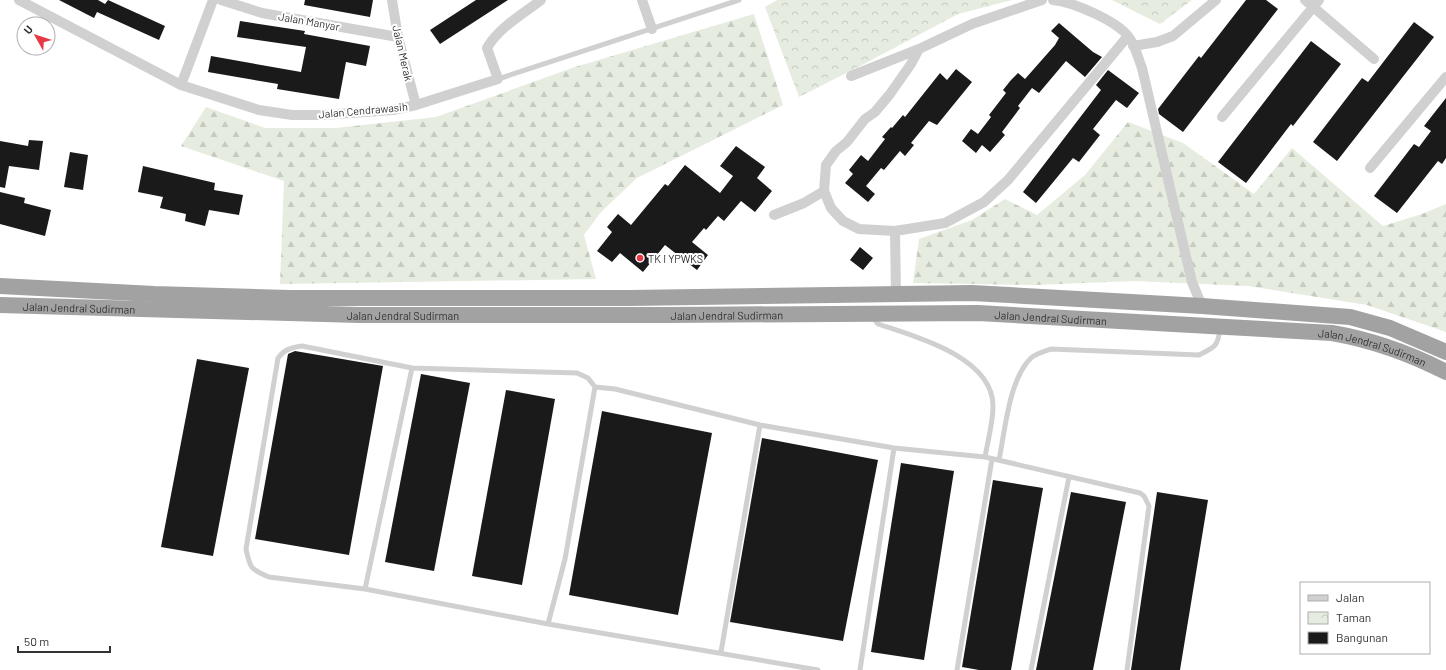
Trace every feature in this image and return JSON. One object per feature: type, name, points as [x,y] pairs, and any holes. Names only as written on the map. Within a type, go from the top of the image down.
[{"type":"highway","name":"Jalan Jendral Sudirman","points":[[0,286],[290,298],[630,298],[972,293],[1202,306],[1350,317],[1390,328],[1446,352]]},
{"type":"highway","name":"Jalan Jendral Sudirman","points":[[0,305],[359,315],[666,316],[978,313],[1220,325],[1332,333],[1362,338],[1394,348],[1446,372]]},
{"type":"street","name":"Jalan Cendrawasih","points":[[19,0],[181,85],[259,110],[292,115],[346,114],[394,110],[416,105],[498,79]]},
{"type":"street","points":[[181,85],[213,0]]},
{"type":"street","name":"Jalan Manyar","points":[[221,0],[262,12],[398,37]]},
{"type":"street","name":"Jalan Merak","points":[[392,0],[398,37],[416,105]]},
{"type":"street","points":[[498,79],[487,48],[491,41],[541,0]]},
{"type":"street","points":[[642,0],[652,29]]},
{"type":"street","points":[[851,76],[919,49],[972,24],[1042,0]]},
{"type":"street","points":[[1053,0],[1065,1],[1091,12],[1128,36],[1133,46],[1142,68],[1192,282],[1202,306]]},
{"type":"street","points":[[1133,46],[1157,42],[1173,36],[1216,0]]},
{"type":"street","points":[[1305,0],[1316,4],[1374,59]]},
{"type":"street","points":[[1222,117],[1316,4]]},
{"type":"street","points":[[919,49],[911,64],[890,94],[875,112],[865,119],[847,142],[836,151],[826,165],[824,191],[831,208],[843,221],[860,228],[895,231],[945,223],[984,202],[1008,180],[1128,36]]},
{"type":"street","points":[[1370,168],[1446,77]]},
{"type":"street","points":[[774,216],[804,203],[824,191]]},
{"type":"street","points":[[895,231],[896,294]]},
{"type":"lane","name":"Jalan Cendrawasih","points":[[498,79],[739,0]]},
{"type":"lane","points":[[870,313],[878,324],[953,352],[980,373],[987,384],[993,404],[985,457]]},
{"type":"lane","points":[[999,460],[1010,407],[1019,375],[1032,357],[1051,349],[1191,356],[1199,355],[1212,349],[1219,342],[1220,325]]},
{"type":"lane","points":[[818,670],[721,652],[548,624],[365,589],[269,577],[254,571],[249,566],[246,549],[278,358],[288,348],[302,346],[412,368],[577,374],[588,378],[595,387],[615,389],[760,425],[894,448],[985,457],[1140,493],[1144,496],[1149,506],[1127,670]]},
{"type":"lane","points":[[365,589],[412,368]]},
{"type":"lane","points":[[548,624],[565,559],[595,387]]},
{"type":"lane","points":[[721,652],[760,425]]},
{"type":"lane","points":[[860,670],[894,448]]},
{"type":"lane","points":[[957,670],[992,459]]},
{"type":"lane","points":[[1031,670],[1069,477]]},
{"type":"green space","points":[[777,0],[1012,0],[958,14],[799,97],[765,7]]},
{"type":"green space","points":[[1112,0],[1192,0],[1160,24]]},
{"type":"green space","points":[[754,14],[783,105],[637,178],[601,212],[584,235],[596,279],[280,284],[284,181],[181,146],[206,107],[265,128],[336,128],[436,117],[575,67]]},
{"type":"green space","points":[[1128,122],[1183,143],[1254,194],[1292,148],[1383,226],[1422,214],[1446,204],[1446,332],[1367,305],[1248,286],[1134,281],[1035,285],[913,283],[919,239],[972,220],[1005,199],[1037,215],[1085,175]]},
{"type":"building","points":[[59,0],[98,0],[105,4],[108,0],[165,26],[159,40],[97,12],[94,18]]},
{"type":"building","points":[[305,0],[373,0],[370,17],[304,5]]},
{"type":"building","points":[[476,0],[508,0],[440,44],[430,30]]},
{"type":"building","points":[[1246,0],[1266,0],[1278,9],[1183,132],[1159,114],[1158,109],[1199,56],[1201,58]]},
{"type":"building","points":[[240,21],[305,31],[304,34],[370,46],[366,66],[346,62],[339,99],[277,89],[278,84],[208,72],[211,56],[301,72],[306,47],[237,37]]},
{"type":"building","points":[[1414,22],[1434,37],[1337,161],[1313,142],[1362,78],[1368,82]]},
{"type":"building","points":[[1059,23],[1093,52],[1102,57],[1085,77],[1066,61],[1039,93],[1032,88],[1018,106],[1020,108],[1002,132],[1005,135],[990,152],[982,145],[976,153],[962,141],[971,129],[978,134],[991,117],[989,115],[1006,93],[1003,90],[1011,80],[1018,73],[1025,79],[1055,45],[1059,38],[1051,31]]},
{"type":"building","points":[[1311,41],[1341,64],[1293,126],[1291,124],[1246,183],[1218,162]]},
{"type":"building","points":[[956,69],[972,82],[937,125],[929,121],[911,143],[914,145],[905,156],[900,151],[884,170],[881,168],[866,186],[875,194],[868,202],[845,183],[853,174],[849,170],[861,155],[868,161],[885,139],[882,137],[903,115],[905,117],[940,73],[947,80]]},
{"type":"building","points":[[1108,70],[1139,93],[1127,108],[1116,100],[1093,129],[1100,135],[1079,162],[1073,158],[1036,203],[1023,192],[1101,90],[1096,85]]},
{"type":"building","points":[[1446,98],[1446,158],[1442,164],[1438,161],[1397,213],[1374,196],[1414,144],[1419,147],[1431,131],[1424,126]]},
{"type":"building","points":[[29,140],[43,141],[39,170],[9,166],[5,188],[0,187],[0,141],[28,146]]},
{"type":"building","points":[[736,146],[765,167],[757,178],[772,191],[755,212],[741,201],[724,221],[718,216],[706,230],[704,228],[692,242],[708,255],[697,270],[665,245],[643,272],[620,253],[612,262],[597,251],[612,232],[607,227],[618,214],[631,225],[665,184],[668,186],[685,165],[720,193],[733,176],[720,166]]},
{"type":"building","points":[[70,152],[88,155],[83,190],[64,187]]},
{"type":"building","points":[[143,166],[215,183],[214,190],[243,195],[239,215],[209,210],[205,226],[185,221],[186,214],[160,208],[163,197],[138,192]]},
{"type":"building","points":[[0,192],[25,198],[24,203],[51,210],[45,236],[0,224]]},
{"type":"building","points":[[860,247],[873,258],[863,270],[850,260]]},
{"type":"building","points":[[295,351],[383,366],[349,555],[255,539],[288,354]]},
{"type":"building","points":[[197,359],[249,368],[213,556],[161,547]]},
{"type":"building","points":[[421,374],[470,383],[434,571],[385,562]]},
{"type":"building","points":[[506,390],[555,399],[522,585],[472,576]]},
{"type":"building","points":[[602,411],[712,433],[678,615],[569,595]]},
{"type":"building","points":[[762,438],[878,460],[843,641],[730,622]]},
{"type":"building","points":[[901,463],[954,471],[924,660],[871,652]]},
{"type":"building","points":[[993,480],[1043,488],[1011,670],[979,670],[962,667]]},
{"type":"building","points":[[1071,492],[1126,502],[1093,670],[1036,670]]},
{"type":"building","points":[[1157,492],[1208,500],[1180,670],[1131,670]]},
{"type":"place","name":"TK I YPWKS","points":[[640,258]]}]
